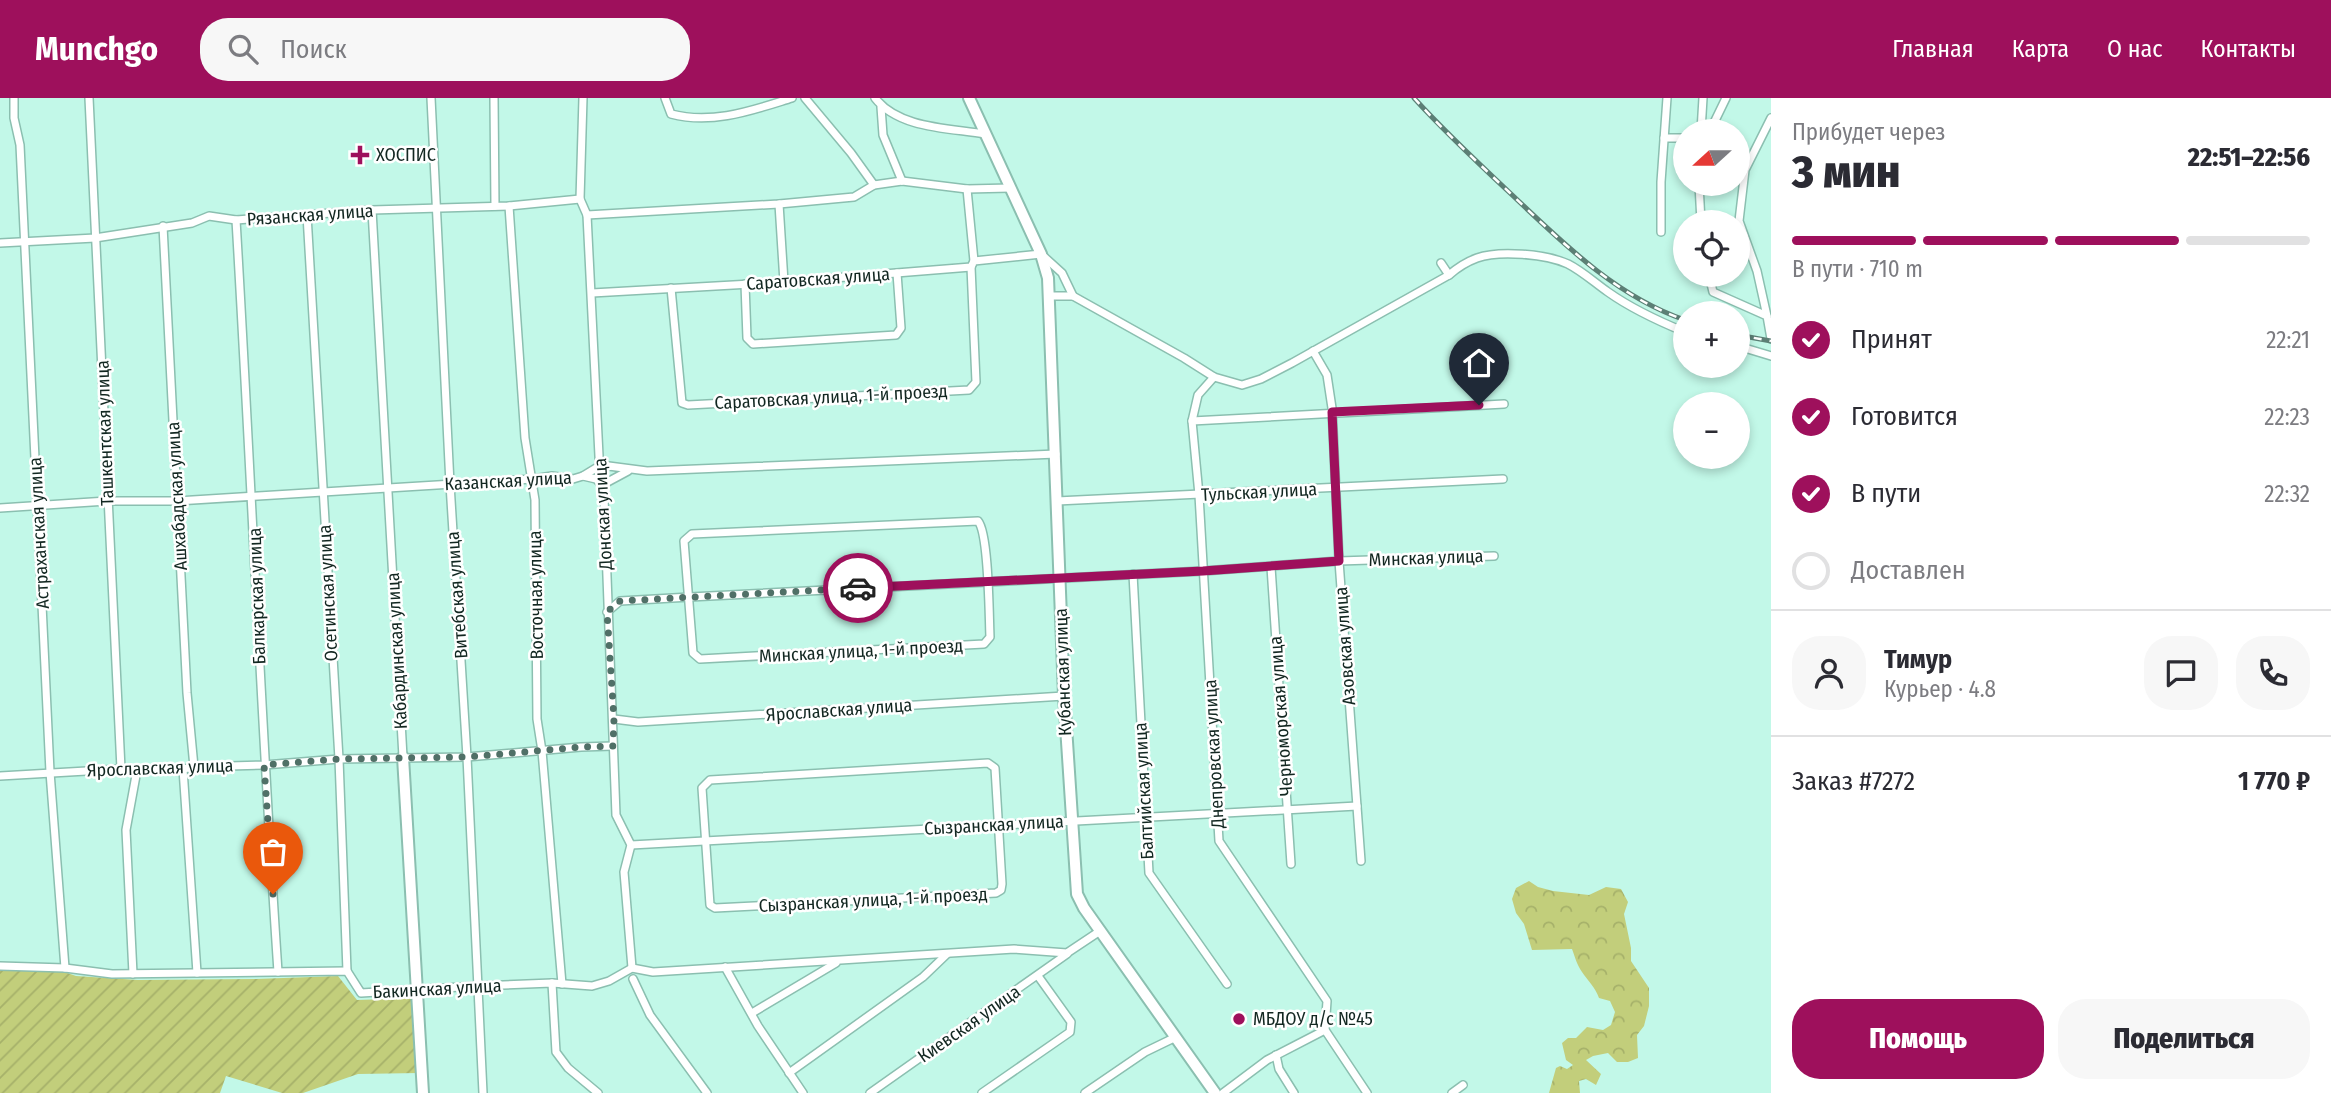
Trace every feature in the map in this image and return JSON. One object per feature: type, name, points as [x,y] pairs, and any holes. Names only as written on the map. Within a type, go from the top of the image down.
[{"type":"street","name":"Астраханская улица","points":[[14,98],[14,118],[20,145],[50,772],[65,968]]},
{"type":"street","name":"Ташкентская улица","points":[[89,98],[121,769]]},
{"type":"street","name":"Витебская улица","points":[[431,98],[483,1093]]},
{"type":"street","points":[[494,98],[495,206]]},
{"type":"street","name":"Донская улица","points":[[583,98],[580,200],[587,215],[592,293],[614,719],[616,815],[631,845]]},
{"type":"street","points":[[665,98],[671,114],[681,117],[721,118],[792,98]]},
{"type":"street","points":[[805,98],[874,185]]},
{"type":"street","points":[[875,98],[881,107],[883,135],[902,181]]},
{"type":"street","name":"Кубанская улица","points":[[969,98],[1041,254],[1048,278],[1064,696],[1077,894],[1083,908],[1215,1093]]},
{"type":"street","points":[[1661,232],[1661,182],[1667,98]]},
{"type":"street","points":[[1702,119],[1703,98]]},
{"type":"street","points":[[1716,119],[1726,98]]},
{"type":"street","points":[[881,107],[907,119],[935,127],[985,134]]},
{"type":"street","points":[[1771,118],[1745,170],[1739,221],[1756,271],[1771,339]]},
{"type":"street","points":[[1664,138],[1673,138]]},
{"type":"street","points":[[587,215],[854,197],[874,185],[902,181],[967,189],[1010,188]]},
{"type":"street","points":[[967,189],[973,264]]},
{"type":"street","name":"Рязанская улица","points":[[0,243],[95,238],[192,223],[209,216],[236,220],[373,209],[509,206],[580,200]]},
{"type":"street","points":[[779,204],[784,282]]},
{"type":"street","name":"Восточная улица","points":[[509,206],[525,438],[533,479],[537,719],[562,984]]},
{"type":"street","name":"Кабардинская улица","points":[[373,209],[423,1093]]},
{"type":"street","name":"Осетинская улица","points":[[307,215],[339,759],[347,971]]},
{"type":"street","name":"Балкарская улица","points":[[236,220],[253,495],[264,765],[278,972]]},
{"type":"street","name":"Ашхабадская улица","points":[[163,226],[194,767]]},
{"type":"street","points":[[1041,254],[1062,273],[1073,296]]},
{"type":"street","name":"Саратовская улица","points":[[592,293],[897,273],[1041,254]]},
{"type":"street","points":[[1050,296],[1073,296],[1214,377],[1242,385],[1261,379],[1313,352],[1479,257],[1548,257],[1569,265],[1654,320],[1673,327]]},
{"type":"street","points":[[1441,263],[1449,275]]},
{"type":"street","name":"Саратовская улица, 1-й проезд","points":[[671,288],[682,403],[688,405],[969,390],[976,382],[973,264]]},
{"type":"street","points":[[745,284],[747,338],[753,344],[896,335],[901,328],[897,273]]},
{"type":"street","points":[[1712,287],[1713,292],[1767,316]]},
{"type":"street","points":[[1750,350],[1771,356]]},
{"type":"street","name":"Азовская улица","points":[[1313,352],[1327,375],[1332,412],[1339,561],[1361,860]]},
{"type":"street","name":"Днепровская улица","points":[[1214,377],[1198,395],[1192,421],[1199,495],[1219,841],[1326,1001],[1325,1030],[1367,1093]]},
{"type":"street","points":[[1192,421],[1504,404]]},
{"type":"street","points":[[601,465],[628,470],[1056,454]]},
{"type":"street","name":"Казанская улица","points":[[0,508],[107,501],[177,501],[552,476],[573,479],[601,465]]},
{"type":"street","points":[[583,476],[596,479],[602,485],[628,470]]},
{"type":"street","name":"Тульская улица","points":[[1057,501],[1503,479]]},
{"type":"street","name":"Минская улица, 1-й проезд","points":[[978,521],[983,528],[990,637],[984,645],[700,659],[693,653],[690,597],[684,541],[692,534],[978,521]]},
{"type":"street","name":"Минская улица","points":[[607,612],[620,601],[1203,571],[1339,561],[1494,556]]},
{"type":"street","name":"Черноморская улица","points":[[1271,567],[1290,864]]},
{"type":"street","name":"Балтийская улица","points":[[1133,574],[1149,873],[1227,984]]},
{"type":"street","name":"Ярославская улица","points":[[614,719],[638,722],[1064,696]]},
{"type":"street","name":"Ярославская улица","points":[[0,776],[264,765],[339,759],[467,757],[613,746]]},
{"type":"street","name":"Сызранская улица, 1-й проезд","points":[[988,762],[995,768],[1002,884],[1001,890],[996,893],[715,908],[708,900],[704,841],[702,788],[710,780],[988,762]]},
{"type":"street","points":[[183,769],[197,973]]},
{"type":"street","points":[[133,974],[126,830],[137,770]]},
{"type":"street","name":"Сызранская улица","points":[[631,845],[1357,806]]},
{"type":"street","points":[[631,845],[624,872],[632,968],[653,972]]},
{"type":"street","points":[[632,979],[653,972],[1014,949],[1068,953],[1100,930]]},
{"type":"street","points":[[789,1073],[923,977],[947,953]]},
{"type":"street","name":"Киевская улица","points":[[870,1093],[1068,953]]},
{"type":"street","points":[[752,1013],[840,961]]},
{"type":"street","points":[[0,966],[65,968],[112,974],[347,971]]},
{"type":"street","points":[[725,967],[758,1026],[803,1093]]},
{"type":"street","name":"Бакинская улица","points":[[347,971],[361,993],[552,983],[592,986],[609,981],[632,968]]},
{"type":"street","points":[[624,973],[632,979],[650,1015],[706,1093]]},
{"type":"street","points":[[982,1093],[1070,1032],[1071,1022],[1038,975]]},
{"type":"street","points":[[552,983],[556,1052],[568,1068],[598,1093]]},
{"type":"street","points":[[1223,1093],[1276,1055],[1325,1030]]},
{"type":"street","points":[[1086,1093],[1144,1052],[1176,1037]]},
{"type":"street","points":[[1276,1055],[1279,1069],[1294,1093]]},
{"type":"street","points":[[1452,1093],[1463,1085]]},
{"type":"green space","points":[[1529,881],[1553,891],[1589,895],[1606,887],[1621,889],[1628,902],[1624,914],[1631,961],[1649,988],[1649,1006],[1644,1026],[1637,1035],[1638,1058],[1617,1062],[1608,1053],[1586,1060],[1601,1074],[1596,1085],[1586,1079],[1579,1081],[1580,1093],[1549,1093],[1556,1068],[1560,1066],[1567,1069],[1573,1065],[1566,1060],[1562,1043],[1568,1038],[1576,1038],[1587,1027],[1603,1030],[1611,1025],[1615,1012],[1610,1001],[1599,998],[1580,969],[1572,949],[1532,950],[1512,899],[1516,888]]},
{"type":"green space","points":[[0,969],[59,970],[76,976],[138,980],[338,976],[357,1000],[387,999],[412,994],[419,1073],[358,1074],[303,1093],[282,1093],[226,1076],[220,1093],[0,1093]]},
{"type":"railway","points":[[1414,98],[1549,230],[1591,266],[1635,297],[1673,315]]},
{"type":"railway","points":[[1750,337],[1771,341]]},
{"type":"way so far","points":[[273,894],[264,765],[339,759],[467,757],[613,746],[614,719],[607,612],[620,601],[858,588]]},
{"type":"place","name":"ХОСПИС","points":[[360,155]]},
{"type":"place","name":"МБДОУ д/с №45","points":[[1239,1019]]},
{"type":"route","points":[[858,588],[1203,571],[1339,561],[1332,412],[1479,405]]}]
